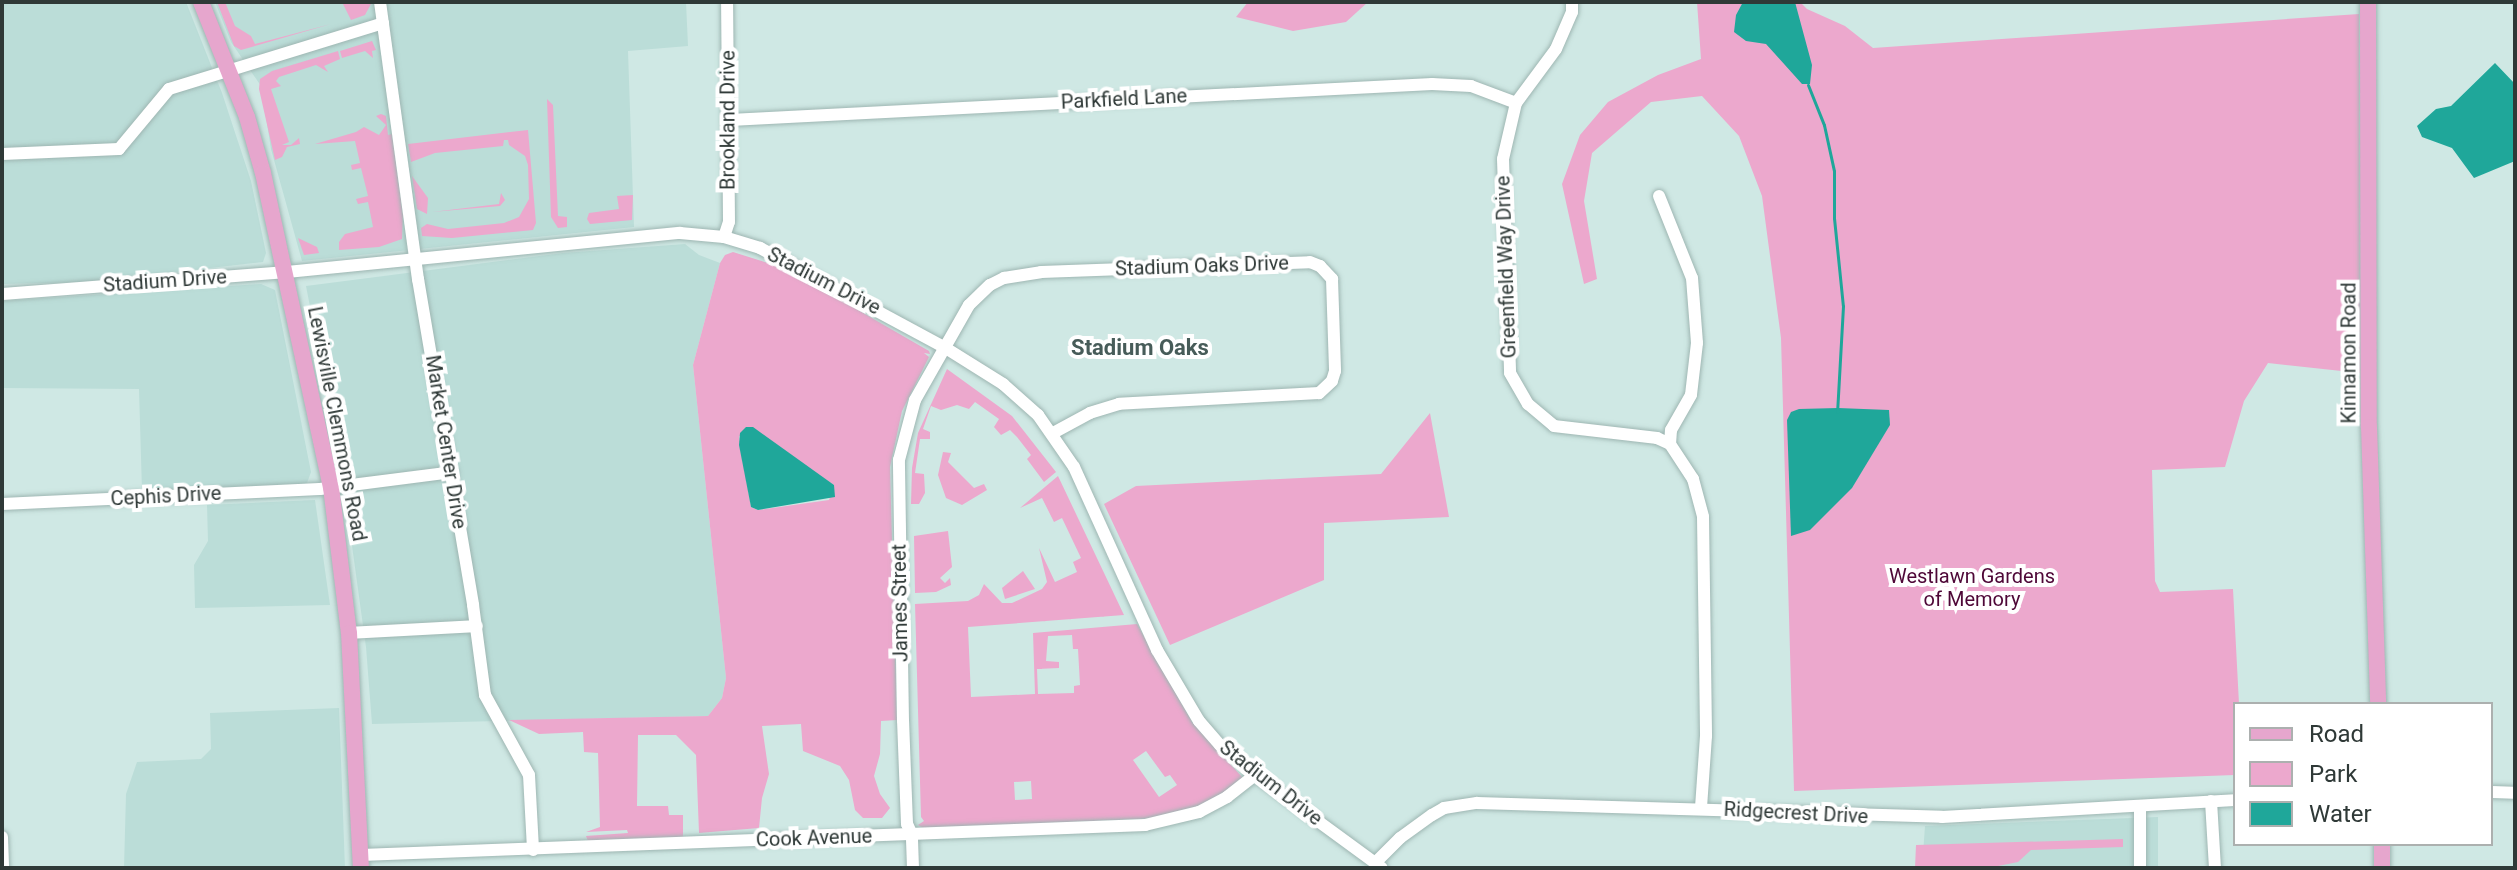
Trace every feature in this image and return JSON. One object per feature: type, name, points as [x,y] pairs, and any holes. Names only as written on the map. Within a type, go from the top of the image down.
[{"type":"main road","name":"Lewisville Clemmons Road","points":[[201,2],[229,70],[260,162],[287,272],[331,487],[349,633],[361,862]]},
{"type":"main road","name":"Kinnamon Road","points":[[2368,2],[2369,427],[2378,702]]},
{"type":"main road","points":[[2382,846],[2382,868]]},
{"type":"street","name":"Market Center Drive","points":[[380,2],[415,258],[488,706],[529,775],[533,850]]},
{"type":"street","name":"Brookland Drive","points":[[724,237],[729,222],[727,2]]},
{"type":"street","name":"Greenfield Way Drive","points":[[1572,2],[1572,12],[1556,49],[1516,103],[1503,159],[1510,373],[1528,404],[1554,426],[1657,438],[1670,444]]},
{"type":"street","points":[[2,154],[119,149],[169,89],[383,23]]},
{"type":"street","name":"Parkfield Lane","points":[[730,120],[1432,84],[1471,86],[1516,103]]},
{"type":"street","points":[[1659,196],[1692,278],[1697,343],[1691,395],[1671,430],[1670,444],[1693,479],[1703,517],[1706,736],[1701,808]]},
{"type":"street","name":"Stadium Drive","points":[[2,294],[287,272],[654,234],[695,233],[724,237],[783,259],[944,347],[1023,400],[1053,433],[1098,514],[1175,683],[1208,733],[1255,775],[1379,865]]},
{"type":"street","name":"Stadium Oaks Drive","points":[[944,347],[979,294],[1004,278],[1020,274],[1310,262],[1320,266],[1332,279],[1335,371],[1332,381],[1319,393],[1119,404],[1090,413],[1053,433]]},
{"type":"street","name":"James Street","points":[[913,868],[912,835],[907,824],[897,475],[912,407],[944,347]]},
{"type":"street","name":"Cephis Drive","points":[[2,504],[331,487],[452,472]]},
{"type":"street","points":[[349,633],[477,626]]},
{"type":"street","name":"Cook Avenue","points":[[361,862],[533,850],[912,835],[1174,820],[1227,797],[1255,775]]},
{"type":"street","points":[[2493,792],[2515,793]]},
{"type":"street","name":"Ridgecrest Drive","points":[[1379,865],[1413,828],[1444,808],[1460,804],[1701,808],[1942,817],[2233,800]]},
{"type":"street","points":[[2211,801],[2215,868]]},
{"type":"street","points":[[2140,806],[2140,868]]},
{"type":"street","points":[[2,837],[3,868]]},
{"type":"shaded area","points":[[2,2],[186,2],[222,93],[251,181],[266,253],[263,262],[87,282],[2,284]]},
{"type":"shaded area","points":[[215,2],[686,2],[688,46],[628,51],[634,227],[302,261],[271,149],[261,86],[231,42]]},
{"type":"shaded area","points":[[685,244],[699,255],[720,263],[693,365],[726,678],[722,698],[708,716],[372,724],[366,647],[341,466],[306,286],[563,253]]},
{"type":"shaded area","points":[[261,284],[275,290],[311,472],[307,483],[296,487],[142,491],[139,389],[2,388],[2,301]]},
{"type":"shaded area","points":[[315,500],[330,605],[195,608],[194,565],[208,541],[207,505]]},
{"type":"shaded area","points":[[339,708],[345,868],[124,868],[126,794],[137,762],[201,759],[211,749],[210,713]]},
{"type":"shaded area","points":[[2158,817],[2158,868],[1922,868],[1925,826]]},
{"type":"green space","points":[[217,2],[225,2],[235,26],[251,36],[255,44],[331,24],[241,50],[234,46]]},
{"type":"green space","points":[[342,2],[371,4],[365,15],[351,20]]},
{"type":"green space","points":[[1248,2],[1368,2],[1346,22],[1293,31],[1236,17]]},
{"type":"green space","name":"Westlawn Gardens of Memory","points":[[1697,2],[1800,2],[1807,9],[1845,26],[1873,48],[2359,14],[2360,373],[2268,363],[2244,401],[2225,467],[2152,470],[2155,581],[2160,592],[2233,589],[2239,702],[2233,702],[2233,775],[1794,791],[1781,338],[1762,196],[1739,136],[1702,96],[1651,102],[1592,153],[1584,201],[1597,279],[1584,284],[1562,184],[1580,135],[1608,102],[1658,75],[1701,59]]},
{"type":"green space","points":[[372,41],[376,50],[372,51],[373,58],[365,51],[342,58],[340,51]]},
{"type":"green space","points":[[338,51],[340,59],[324,66],[328,72],[316,65],[279,77],[276,81],[281,86],[271,89],[289,142],[282,145],[291,145],[299,138],[300,144],[287,147],[282,157],[275,160],[259,89],[260,79],[272,71]]},
{"type":"green space","points":[[547,99],[553,105],[558,216],[567,217],[567,227],[558,228],[551,217]]},
{"type":"green space","points":[[376,116],[386,116],[388,135],[392,134],[403,215],[402,239],[379,247],[339,250],[339,242],[345,234],[373,227],[368,202],[358,204],[356,199],[368,196],[361,168],[352,170],[351,165],[360,163],[355,141],[315,144],[364,127],[379,135],[386,125]]},
{"type":"green space","points":[[528,130],[536,223],[533,230],[452,238],[422,236],[421,228],[427,224],[448,229],[504,223],[519,217],[529,199],[528,165],[525,156],[509,145],[508,140],[504,140],[503,146],[435,153],[411,162],[408,144]]},
{"type":"green space","points":[[412,176],[428,198],[427,214],[417,209]]},
{"type":"green space","points":[[501,193],[505,200],[500,206],[432,212],[499,204]]},
{"type":"green space","points":[[633,195],[632,220],[590,224],[587,219],[589,213],[619,209],[617,196]]},
{"type":"green space","points":[[298,238],[317,247],[319,253],[304,255]]},
{"type":"green space","points":[[733,252],[787,269],[930,354],[924,353],[929,357],[902,411],[890,467],[897,720],[881,721],[880,754],[874,776],[880,794],[890,808],[882,818],[863,818],[855,810],[849,780],[840,766],[803,751],[801,724],[762,726],[769,774],[762,798],[759,828],[699,833],[696,755],[676,735],[638,735],[637,806],[668,806],[669,815],[683,815],[683,837],[588,841],[586,836],[628,833],[627,830],[586,832],[600,827],[598,753],[584,752],[583,732],[539,734],[509,720],[708,716],[722,698],[726,678],[693,365],[720,263],[725,255]],"holes":[[[739,436],[801,464],[834,485],[829,500],[758,510],[751,507]]]},
{"type":"green space","points":[[947,369],[1012,416],[1056,472],[1044,482],[1027,459],[1031,455],[1017,437],[1010,430],[1001,435],[994,427],[999,419],[975,402],[969,409],[957,405],[941,410],[931,406],[923,429],[930,432],[930,439],[920,439],[915,473],[924,474],[925,493],[919,504],[911,504],[912,468],[918,433]]},
{"type":"green space","points":[[1430,413],[1449,517],[1324,523],[1324,580],[1170,645],[1104,504],[1136,486],[1381,474]]},
{"type":"green space","points":[[943,452],[951,453],[948,462],[974,488],[984,484],[987,490],[962,505],[946,498],[938,475]]},
{"type":"green space","points":[[1058,476],[1124,615],[968,627],[971,697],[1035,694],[1033,633],[1137,624],[1192,722],[1243,778],[1233,788],[1195,808],[1159,818],[925,829],[918,825],[924,821],[921,817],[915,604],[968,601],[979,595],[984,584],[1002,603],[1012,603],[1042,589],[1047,582],[1039,548],[1055,582],[1077,572],[1073,562],[1081,558],[1062,518],[1054,522],[1042,498],[1020,508]],"holes":[[[1072,635],[1073,649],[1078,649],[1080,685],[1074,686],[1074,693],[1038,694],[1037,669],[1059,668],[1059,662],[1046,661],[1048,636]],[[1146,751],[1165,777],[1170,775],[1177,785],[1159,797],[1133,760]],[[1031,781],[1032,799],[1015,800],[1014,782]]]},
{"type":"green space","points":[[948,531],[952,567],[940,578],[945,583],[950,578],[951,585],[936,592],[915,593],[914,536]]},
{"type":"green space","points":[[1023,571],[1035,589],[1005,599],[1002,588]]},
{"type":"green space","points":[[2123,839],[2123,847],[2031,850],[2018,862],[1988,868],[1915,868],[1916,845]]},
{"type":"water","points":[[1743,2],[1795,2],[1812,65],[1810,84],[1802,84],[1766,44],[1746,41],[1734,32],[1736,15]]},
{"type":"water","points":[[2495,63],[2515,84],[2515,161],[2474,178],[2452,148],[2422,137],[2417,126],[2436,109],[2451,106]]},
{"type":"water","points":[[1799,409],[1889,410],[1890,425],[1852,488],[1810,530],[1791,536],[1787,420],[1791,412]]},
{"type":"water","points":[[746,427],[753,427],[834,485],[835,497],[758,510],[751,507],[739,445],[740,433]]},
{"type":"waterway","points":[[1808,85],[1824,125],[1834,171],[1834,218],[1843,306],[1837,412]]},
{"type":"district","name":"Stadium Oaks","points":[[1140,348]]}]
